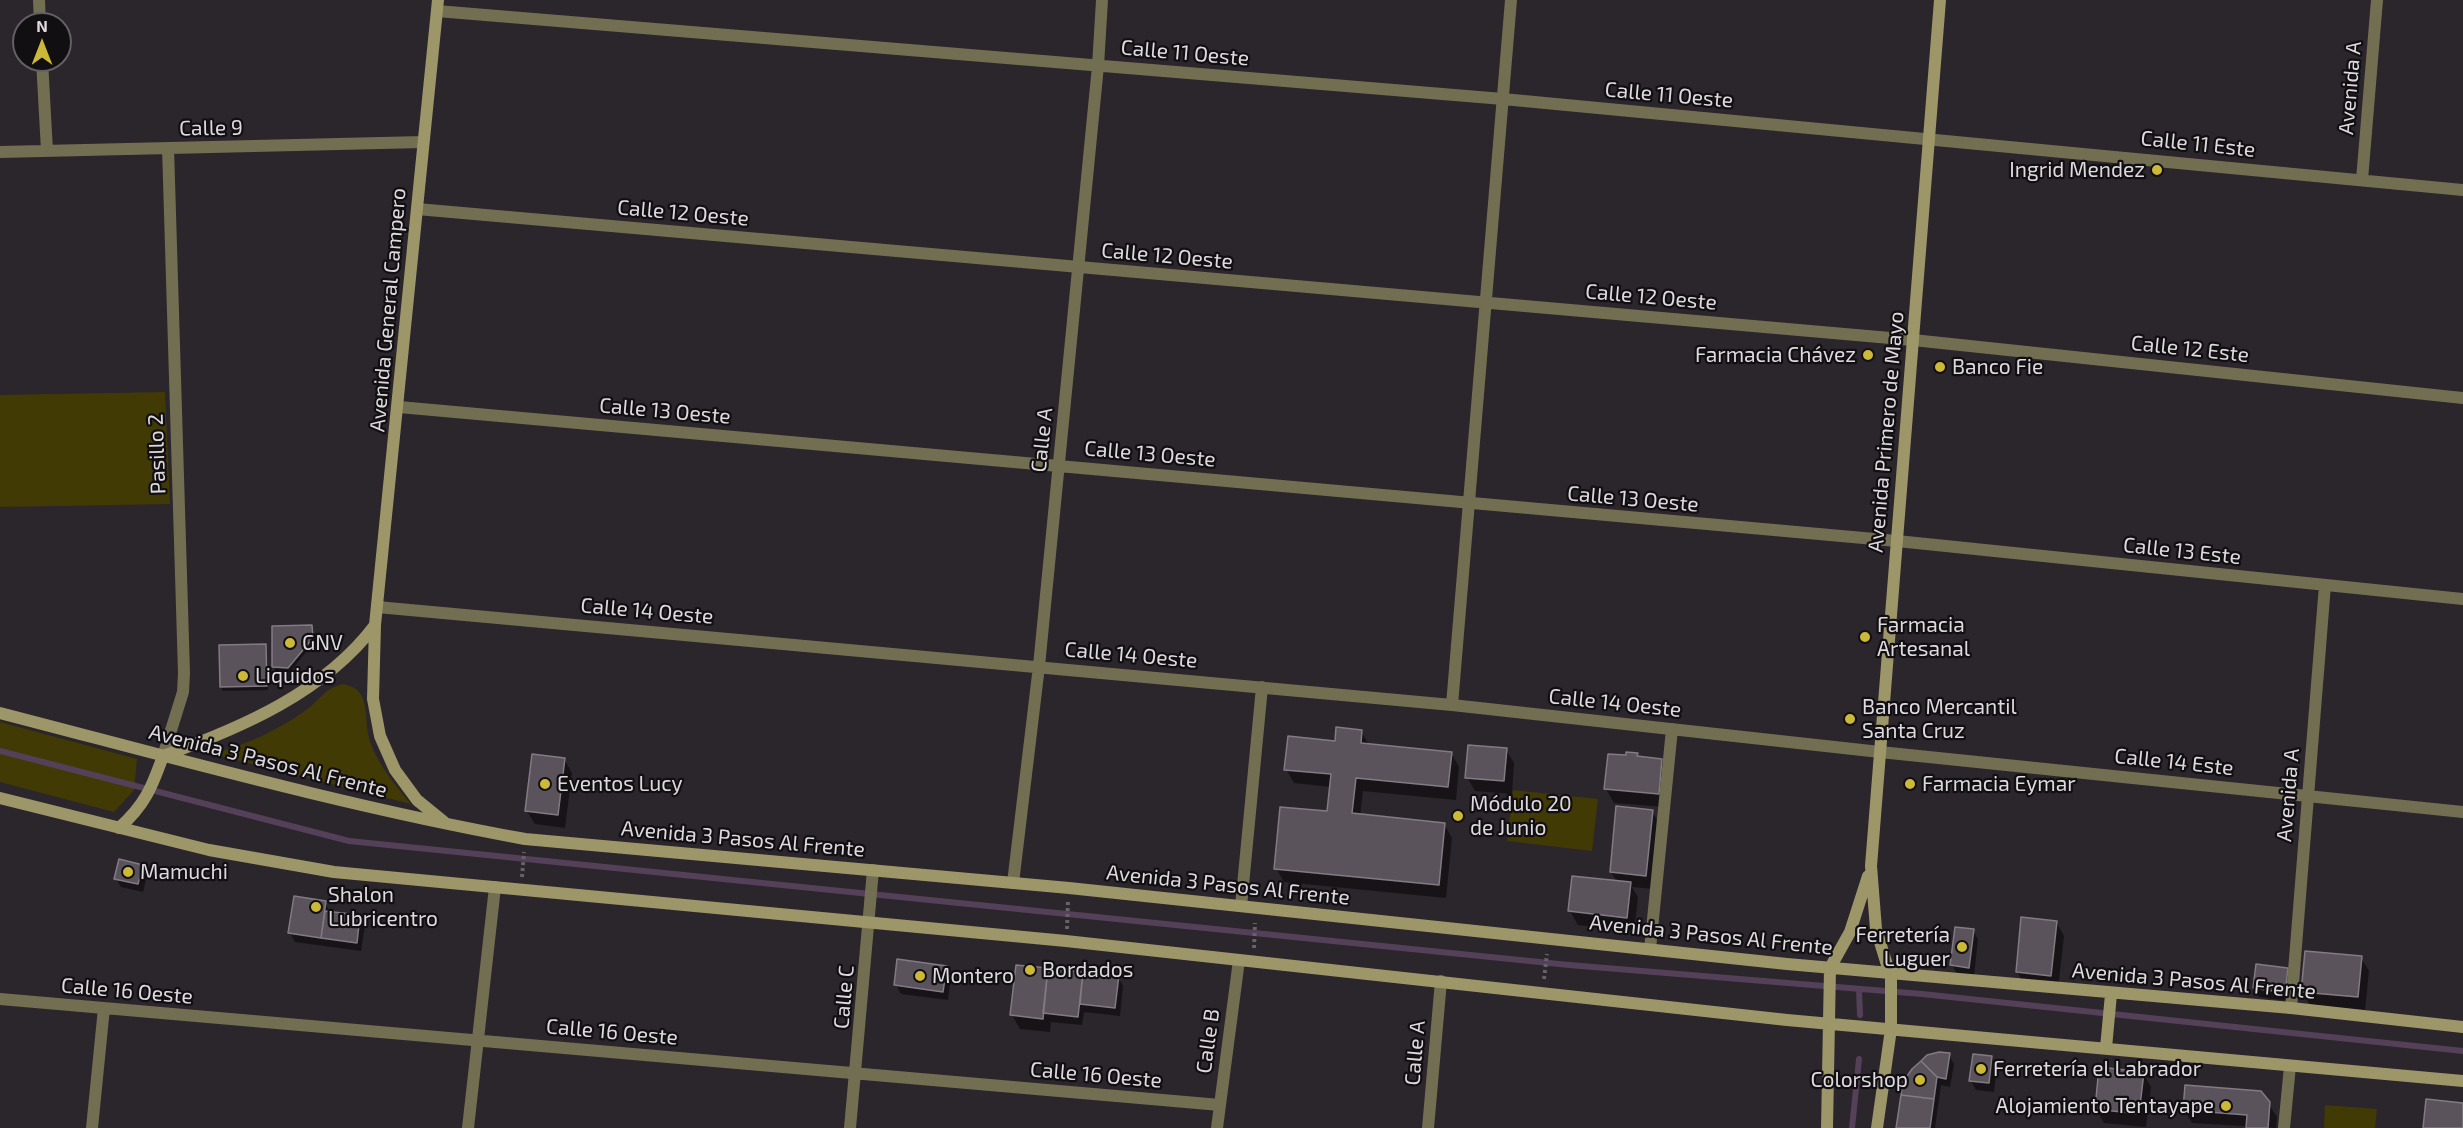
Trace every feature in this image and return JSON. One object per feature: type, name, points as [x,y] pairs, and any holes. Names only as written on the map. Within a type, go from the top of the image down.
[{"type":"main road","name":"Avenida Primero de Mayo","points":[[1877,1128],[1892,1008],[1891,976],[1876,929],[1871,866],[1940,0]]},
{"type":"main road","name":"Avenida General Campero","points":[[438,6],[399,407],[375,625],[374,699],[380,735],[395,770],[417,800],[447,825]]},
{"type":"main road","points":[[119,828],[136,813],[147,798],[163,756],[206,741],[273,710],[357,649],[375,625]]},
{"type":"main road","name":"Avenida 3 Pasos Al Frente","points":[[0,713],[163,756],[447,825],[525,838],[1241,906],[1650,949],[1830,971],[2110,998],[2291,1008],[2463,1027]]},
{"type":"main road","points":[[0,798],[209,850],[334,872],[870,922],[1830,1024],[2463,1082]]},
{"type":"main road","name":"Avenida Primero de Mayo","points":[[1830,971],[1850,932],[1871,866]]},
{"type":"main road","points":[[1827,1128],[1830,971]]},
{"type":"main road","points":[[2106,1048],[2110,998]]},
{"type":"street","name":"Calle A","points":[[1013,883],[1039,666],[1098,66],[1102,0]]},
{"type":"street","points":[[1452,705],[1511,0]]},
{"type":"street","name":"Avenida A","points":[[2362,180],[2377,0]]},
{"type":"street","name":"Calle 11 Oeste","points":[[438,6],[1929,138]]},
{"type":"street","points":[[43,72],[47,151]]},
{"type":"street","name":"Calle 11 Este","points":[[1929,138],[2463,190]]},
{"type":"street","name":"Calle 9","points":[[0,152],[423,142]]},
{"type":"street","name":"Pasillo 2","points":[[163,756],[183,692],[184,673],[168,148]]},
{"type":"street","name":"Calle 12 Oeste","points":[[417,209],[1913,340]]},
{"type":"street","name":"Calle 12 Este","points":[[1913,340],[2463,398]]},
{"type":"street","name":"Calle 13 Oeste","points":[[399,407],[1897,541]]},
{"type":"street","name":"Calle 13 Este","points":[[1897,541],[2463,599]]},
{"type":"street","name":"Avenida A","points":[[2291,1008],[2325,585]]},
{"type":"street","name":"Calle 14 Oeste","points":[[377,607],[1452,705],[1880,752]]},
{"type":"street","points":[[1241,906],[1262,687]]},
{"type":"street","points":[[1650,949],[1672,729]]},
{"type":"street","name":"Calle 14 Este","points":[[1880,752],[2463,812]]},
{"type":"street","name":"Calle C","points":[[850,1128],[857,1074],[873,870]]},
{"type":"street","points":[[468,1128],[495,887]]},
{"type":"street","name":"Calle B","points":[[1217,1128],[1239,960]]},
{"type":"street","name":"Calle A","points":[[1428,1128],[1441,981]]},
{"type":"street","name":"Calle 16 Oeste","points":[[0,999],[1220,1105]]},
{"type":"street","points":[[92,1128],[104,1008]]},
{"type":"street","points":[[2284,1128],[2290,1066]]},
{"type":"path","points":[[523,866],[524,847]]},
{"type":"path","points":[[1067,921],[1068,900]]},
{"type":"path","points":[[1254,938],[1255,921]]},
{"type":"path","points":[[1545,970],[1547,950]]},
{"type":"shaded area","points":[[165,392],[170,504],[0,507],[0,395]]},
{"type":"shaded area","points":[[344,684],[359,692],[364,702],[368,733],[376,756],[411,804],[212,754],[273,730],[306,710],[327,691]]},
{"type":"shaded area","points":[[0,722],[137,759],[134,790],[114,812],[0,782]]},
{"type":"shaded area","points":[[1513,790],[1598,799],[1592,851],[1507,841]]},
{"type":"shaded area","points":[[2325,1105],[2377,1109],[2375,1128],[2324,1128]]},
{"type":"building","name":"GNV","points":[[312,625],[313,638],[288,668],[272,667],[272,626]]},
{"type":"building","name":"Liquidos","points":[[266,644],[267,686],[220,687],[219,645]]},
{"type":"building","points":[[1336,727],[1362,730],[1361,743],[1452,752],[1448,787],[1356,778],[1352,813],[1445,823],[1439,885],[1274,869],[1280,807],[1327,811],[1331,774],[1284,770],[1288,736],[1335,741]]},
{"type":"building","points":[[1468,745],[1507,748],[1504,781],[1465,778]]},
{"type":"building","points":[[1626,752],[1638,753],[1637,756],[1662,759],[1659,794],[1604,789],[1608,754],[1626,755]]},
{"type":"building","name":"Eventos Lucy","points":[[532,754],[565,758],[558,815],[525,811]]},
{"type":"building","points":[[1616,806],[1653,810],[1646,876],[1610,872]]},
{"type":"building","name":"Mamuchi","points":[[119,859],[143,865],[138,884],[114,879]]},
{"type":"building","points":[[1572,876],[1631,882],[1627,918],[1568,911]]},
{"type":"building","points":[[294,896],[326,901],[321,938],[288,933]]},
{"type":"building","points":[[325,911],[360,915],[357,943],[321,938]]},
{"type":"building","points":[[2021,917],[2057,921],[2051,976],[2016,972]]},
{"type":"building","name":"Ferretería Luguer","points":[[1955,927],[1974,929],[1969,968],[1950,965]]},
{"type":"building","points":[[2305,951],[2362,956],[2358,997],[2301,992]]},
{"type":"building","name":"Montero","points":[[897,959],[947,966],[943,992],[894,985]]},
{"type":"building","points":[[2256,964],[2288,968],[2285,993],[2253,988]]},
{"type":"building","points":[[1016,965],[1048,968],[1043,1019],[1010,1015]]},
{"type":"building","points":[[1048,968],[1083,972],[1078,1017],[1043,1013]]},
{"type":"building","points":[[1083,972],[1119,975],[1115,1008],[1080,1004]]},
{"type":"building","points":[[1939,1052],[1950,1053],[1946,1079],[1937,1077],[1921,1061],[1927,1055]]},
{"type":"building","name":"Ferretería el Labrador","points":[[1973,1054],[1992,1056],[1989,1083],[1969,1081]]},
{"type":"building","name":"Colorshop","points":[[1921,1061],[1937,1077],[1934,1099],[1901,1095],[1903,1082]]},
{"type":"building","points":[[2099,1067],[2144,1072],[2139,1114],[2095,1109]]},
{"type":"building","name":"Alojamiento Tentayape","points":[[2185,1085],[2261,1091],[2270,1102],[2268,1128],[2246,1128],[2247,1115],[2183,1110]]},
{"type":"building","points":[[1901,1095],[1934,1099],[1930,1128],[1896,1128]]},
{"type":"building","points":[[2426,1099],[2463,1103],[2463,1128],[2423,1128]]},
{"type":"waterway","points":[[0,751],[349,841],[1569,965],[1922,994],[2463,1051]]},
{"type":"waterway","points":[[1859,989],[1860,1015]]},
{"type":"waterway","points":[[1852,1128],[1859,1059]]},
{"type":"place","name":"Ingrid Mendez","points":[[2157,170]]},
{"type":"place","name":"Farmacia Chávez","points":[[1868,355]]},
{"type":"place","name":"Banco Fie","points":[[1940,367]]},
{"type":"place","name":"Farmacia Artesanal","points":[[1865,637]]},
{"type":"place","name":"GNV","points":[[290,643]]},
{"type":"place","name":"Liquidos","points":[[243,676]]},
{"type":"place","name":"Banco Mercantil Santa Cruz","points":[[1850,719]]},
{"type":"place","name":"Eventos Lucy","points":[[545,784]]},
{"type":"place","name":"Farmacia Eymar","points":[[1910,784]]},
{"type":"place","name":"Módulo 20 de Junio","points":[[1458,816]]},
{"type":"place","name":"Mamuchi","points":[[128,872]]},
{"type":"place","name":"Shalon Lubricentro","points":[[316,907]]},
{"type":"place","name":"Ferretería Luguer","points":[[1962,947]]},
{"type":"place","name":"Bordados","points":[[1030,970]]},
{"type":"place","name":"Montero","points":[[920,976]]},
{"type":"place","name":"Ferretería el Labrador","points":[[1981,1069]]},
{"type":"place","name":"Colorshop","points":[[1920,1080]]},
{"type":"place","name":"Alojamiento Tentayape","points":[[2226,1106]]}]
